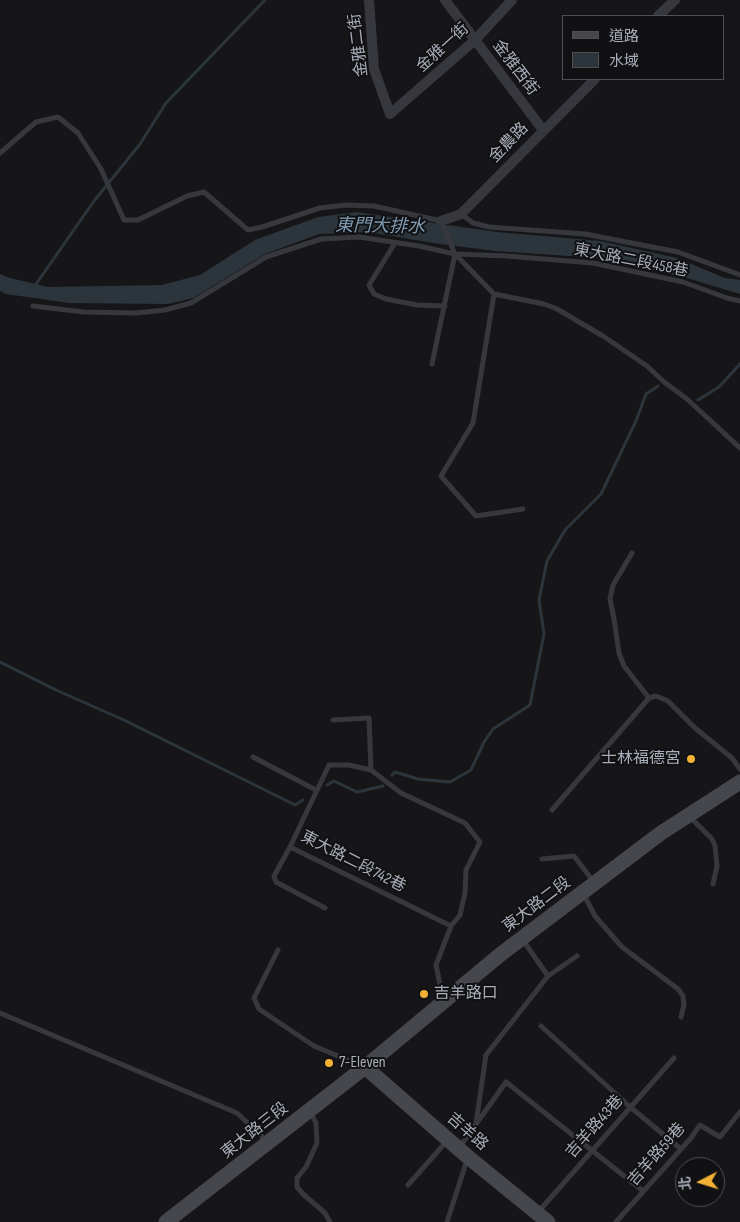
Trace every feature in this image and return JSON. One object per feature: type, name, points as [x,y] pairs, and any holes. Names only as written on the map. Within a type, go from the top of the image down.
[{"type":"main road","name":"東大路二段","points":[[365,1067],[521,939],[661,833],[740,782]]},
{"type":"main road","name":"東大路三段","points":[[166,1222],[365,1067]]},
{"type":"main road","name":"吉羊路","points":[[365,1067],[542,1218]]},
{"type":"street","name":"金雅二街","points":[[369,0],[374,69],[390,114]]},
{"type":"street","name":"金雅西街","points":[[445,0],[543,130]]},
{"type":"street","name":"金雅一街","points":[[390,114],[475,40],[512,0]]},
{"type":"street","points":[[659,15],[675,0]]},
{"type":"street","name":"金農路","points":[[441,221],[462,214],[594,80]]},
{"type":"lane","points":[[0,154],[36,122],[58,117],[78,133],[105,176],[124,220],[138,220],[186,196],[204,192],[248,230],[320,208],[346,205],[374,206],[441,221],[455,254],[494,294],[550,306],[603,336],[647,366],[664,382],[687,399],[740,448]]},
{"type":"lane","points":[[462,214],[473,223],[489,227],[585,234],[678,252],[740,275]]},
{"type":"lane","name":"東大路二段458巷","points":[[33,306],[84,312],[136,313],[165,310],[191,303],[266,257],[321,239],[359,237],[455,254],[507,256],[593,264],[682,282],[740,301]]},
{"type":"lane","points":[[396,243],[369,285],[374,294],[386,300],[417,305],[445,306]]},
{"type":"lane","points":[[432,364],[455,254]]},
{"type":"lane","points":[[494,294],[473,423],[441,476],[476,516],[523,509]]},
{"type":"lane","points":[[632,553],[613,585],[610,599],[619,653],[624,666],[650,698]]},
{"type":"lane","points":[[552,810],[650,698],[656,696],[668,701],[695,728],[732,758],[740,769]]},
{"type":"lane","points":[[332,720],[368,718],[371,770],[401,793],[465,823],[480,842],[466,870],[465,892],[460,915],[451,926],[436,965],[444,1001]]},
{"type":"lane","points":[[254,758],[316,790]]},
{"type":"lane","name":"東大路二段742巷","points":[[371,770],[349,765],[329,765],[290,847],[451,926]]},
{"type":"lane","points":[[688,815],[712,839],[715,846],[717,866],[713,884]]},
{"type":"lane","points":[[290,847],[274,876],[276,882],[325,908]]},
{"type":"lane","points":[[542,859],[574,856],[595,883]]},
{"type":"lane","points":[[582,893],[595,916],[622,947],[678,989],[684,1005],[681,1017]]},
{"type":"lane","points":[[521,939],[548,976]]},
{"type":"lane","points":[[278,950],[254,998],[259,1009],[314,1046],[365,1067]]},
{"type":"lane","points":[[475,1126],[486,1055],[548,976],[577,956]]},
{"type":"lane","points":[[0,1013],[237,1113],[268,1142]]},
{"type":"lane","points":[[541,1026],[681,1149]]},
{"type":"lane","name":"吉羊路43巷","points":[[542,1218],[592,1150],[674,1058]]},
{"type":"lane","points":[[408,1185],[458,1148],[506,1082],[643,1191]]},
{"type":"lane","points":[[310,1110],[316,1123],[316,1143],[306,1167],[298,1178],[297,1187],[326,1213],[330,1222]]},
{"type":"lane","name":"吉羊路59巷","points":[[616,1222],[700,1125],[720,1137],[740,1112]]},
{"type":"lane","points":[[447,1222],[458,1148]]},
{"type":"water","name":"東門大排水","points":[[356,212],[497,232],[600,241],[677,258],[725,278],[740,280],[740,294],[687,278],[599,258],[495,251],[367,232],[319,234],[265,254],[193,298],[168,304],[69,303],[6,294],[0,291],[0,274],[48,287],[162,285],[200,275],[255,240],[318,217]]},
{"type":"waterway","points":[[34,287],[94,201],[140,144],[166,103],[265,0]]},
{"type":"waterway","points":[[698,400],[719,387],[740,364]]},
{"type":"waterway","points":[[392,775],[395,772],[418,779],[450,782],[471,770],[484,742],[493,729],[530,705],[544,634],[539,600],[547,561],[565,530],[601,494],[636,421],[646,394],[658,386]]},
{"type":"waterway","points":[[0,662],[56,690],[126,721],[295,805],[303,800]]},
{"type":"waterway","points":[[327,785],[334,781],[357,792],[383,786]]},
{"type":"place","name":"士林福德宮","points":[[691,759]]},
{"type":"place","name":"吉羊路口","points":[[424,994]]},
{"type":"place","name":"7-Eleven","points":[[329,1063]]}]
